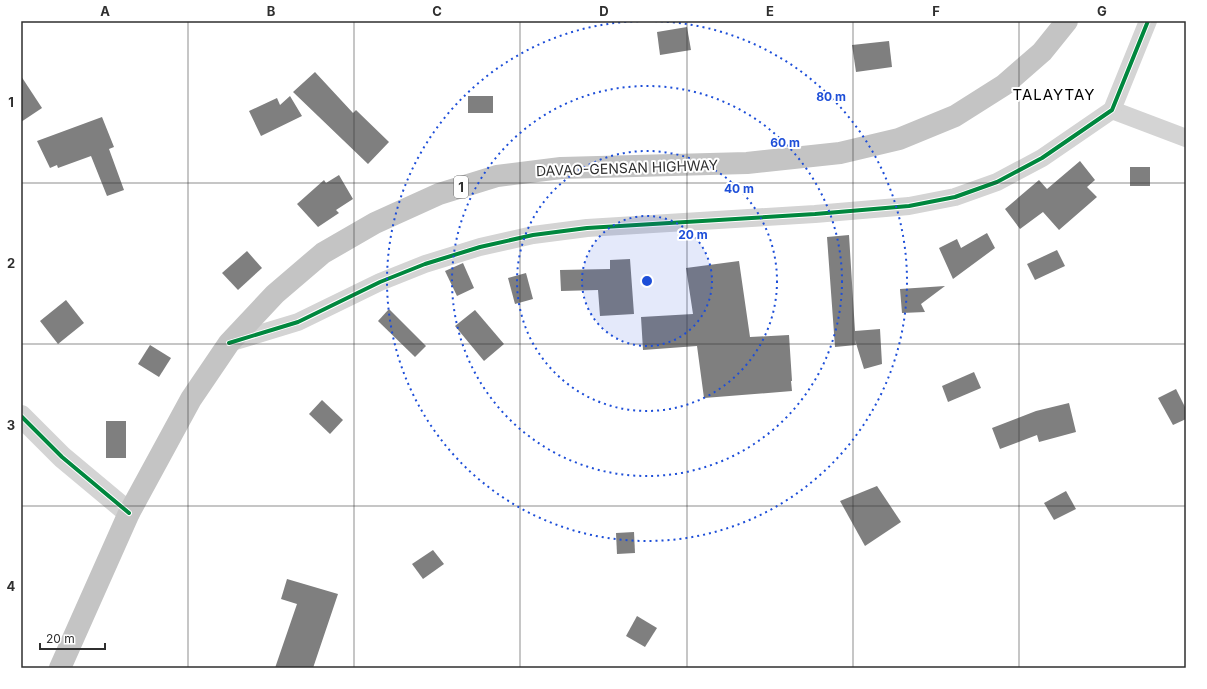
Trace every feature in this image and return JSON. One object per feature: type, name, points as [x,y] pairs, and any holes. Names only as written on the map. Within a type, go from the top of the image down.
[{"type":"highway","name":"DAVAO-GENSAN HIGHWAY","points":[[60,668],[129,513],[191,399],[229,343],[275,294],[323,254],[375,223],[439,194],[497,176],[560,168],[747,163],[840,153],[899,139],[955,116],[1004,84],[1042,52],[1067,21]]},
{"type":"street","points":[[229,343],[298,322],[380,282],[425,264],[480,247],[533,235],[587,228],[815,214],[909,206],[955,197],[997,182],[1042,158],[1112,110],[1148,21]]},
{"type":"street","points":[[1112,110],[1186,138]]},
{"type":"street","points":[[21,416],[62,457],[129,513]]},
{"type":"building","points":[[687,27],[691,50],[660,55],[657,32]]},
{"type":"building","points":[[889,41],[892,67],[856,72],[852,45]]},
{"type":"building","points":[[315,72],[353,113],[356,110],[389,142],[368,164],[293,92]]},
{"type":"building","points":[[21,76],[42,108],[21,122]]},
{"type":"building","points":[[290,96],[302,116],[261,136],[249,111],[277,98],[280,105]]},
{"type":"building","points":[[468,96],[493,96],[493,113],[468,113]]},
{"type":"building","points":[[102,117],[114,147],[109,149],[124,190],[107,196],[91,156],[58,168],[57,165],[50,168],[37,141]]},
{"type":"building","points":[[1080,161],[1095,180],[1087,187],[1097,197],[1059,230],[1043,212],[1020,229],[1005,209],[1039,180],[1047,189]]},
{"type":"building","points":[[1130,167],[1150,167],[1150,186],[1130,186]]},
{"type":"building","points":[[339,175],[353,199],[336,210],[339,213],[318,227],[297,204],[324,180],[326,183]]},
{"type":"building","points":[[987,233],[995,248],[953,279],[939,248],[957,239],[961,248]]},
{"type":"building","points":[[849,235],[855,331],[880,329],[882,364],[864,369],[855,340],[856,345],[835,347],[827,237]]},
{"type":"building","points":[[1057,250],[1065,266],[1035,280],[1027,264]]},
{"type":"building","points":[[247,251],[262,268],[238,290],[222,273]]},
{"type":"building","points":[[630,259],[634,314],[600,316],[598,290],[561,291],[560,270],[610,269],[610,260]]},
{"type":"building","points":[[739,261],[750,337],[789,335],[792,391],[704,398],[697,346],[643,350],[641,317],[693,314],[686,268]]},
{"type":"building","points":[[463,263],[474,288],[457,296],[445,271]]},
{"type":"building","points":[[526,273],[533,299],[515,304],[508,278]]},
{"type":"building","points":[[945,286],[921,304],[925,312],[902,313],[900,289]]},
{"type":"building","points":[[66,300],[84,323],[58,344],[40,321]]},
{"type":"building","points":[[389,309],[426,346],[415,357],[378,321]]},
{"type":"building","points":[[475,310],[504,344],[484,361],[455,326]]},
{"type":"building","points":[[150,345],[171,358],[159,377],[138,364]]},
{"type":"building","points":[[974,372],[981,388],[948,402],[942,386]]},
{"type":"building","points":[[1176,389],[1186,409],[1186,419],[1173,425],[1158,398]]},
{"type":"building","points":[[322,400],[343,420],[330,434],[309,414]]},
{"type":"building","points":[[1069,403],[1076,432],[1039,442],[1037,435],[1000,449],[992,428],[1036,411]]},
{"type":"building","points":[[106,421],[126,421],[126,458],[106,458]]},
{"type":"building","points":[[877,486],[901,522],[865,546],[840,501]]},
{"type":"building","points":[[1066,491],[1076,509],[1054,520],[1044,503]]},
{"type":"building","points":[[634,532],[635,553],[617,554],[616,533]]},
{"type":"building","points":[[433,550],[444,564],[423,579],[412,564]]},
{"type":"building","points":[[287,579],[338,594],[313,668],[275,668],[297,604],[281,599]]},
{"type":"building","points":[[637,616],[657,628],[645,647],[626,636]]},
{"type":"cycle path","points":[[229,343],[298,322],[380,282],[425,264],[480,247],[533,235],[587,228],[815,214],[909,206],[955,197],[997,182],[1042,158],[1112,110],[1148,21]]},
{"type":"cycle path","points":[[21,416],[62,457],[129,513]]},
{"type":"district","name":"TALAYTAY","points":[[1054,95]]}]
